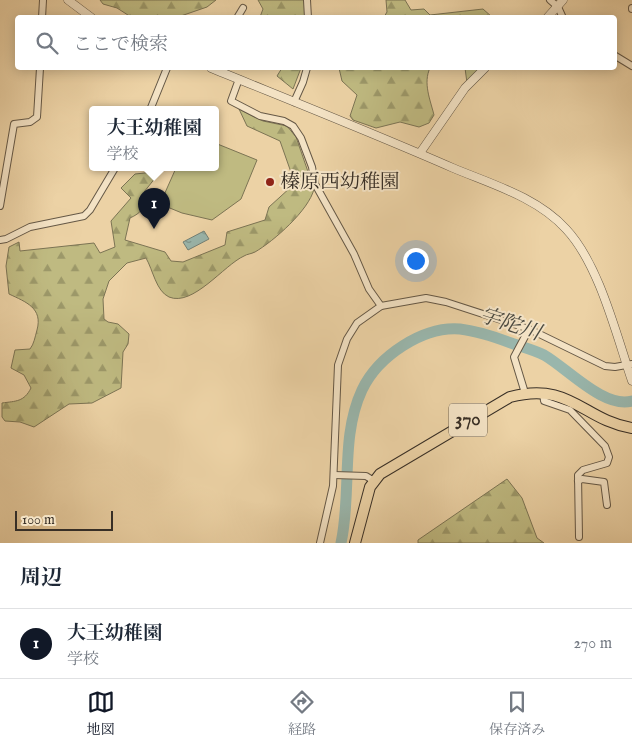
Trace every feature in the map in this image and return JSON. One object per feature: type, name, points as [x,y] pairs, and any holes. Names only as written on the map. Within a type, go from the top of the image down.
[{"type":"highway","name":"370","points":[[356,543],[367,496],[369,478],[510,397],[525,393],[543,393],[563,397],[608,421],[632,428]]},
{"type":"street","points":[[42,15],[43,0]]},
{"type":"street","points":[[68,0],[88,15]]},
{"type":"street","points":[[306,0],[308,15]]},
{"type":"street","points":[[550,0],[558,7],[562,15]]},
{"type":"street","points":[[550,15],[563,0]]},
{"type":"street","points":[[239,15],[243,8]]},
{"type":"street","points":[[617,57],[632,66]]},
{"type":"street","points":[[0,206],[14,124],[30,122],[37,117],[40,70]]},
{"type":"street","points":[[152,106],[166,70]]},
{"type":"street","points":[[218,70],[530,201],[566,228],[582,250],[592,269],[629,366],[632,381]]},
{"type":"street","points":[[294,102],[306,70]]},
{"type":"street","points":[[420,154],[465,88],[483,70]]},
{"type":"street","points":[[238,79],[231,101],[260,116],[289,123],[301,138],[312,167],[315,184],[354,254],[369,289],[381,306]]},
{"type":"street","points":[[0,240],[30,227],[84,216],[90,210],[113,171]]},
{"type":"street","points":[[320,543],[331,501],[335,475],[338,365],[347,339],[357,323],[381,306],[426,298],[446,302],[528,331],[594,362],[615,367],[629,366]]},
{"type":"street","points":[[525,393],[514,357],[528,331]]},
{"type":"street","points":[[543,393],[544,401],[570,410],[587,430],[602,442],[609,457],[607,462],[583,470],[578,475],[580,537]]},
{"type":"street","points":[[335,475],[369,478]]},
{"type":"street","points":[[578,482],[582,479],[604,482],[607,505]]},
{"type":"green space","points":[[100,0],[216,0],[207,7],[184,15],[128,15],[117,8],[103,4]]},
{"type":"green space","points":[[258,0],[305,0],[306,15],[261,15],[263,9]]},
{"type":"green space","points":[[386,0],[405,0],[411,10],[424,9],[430,15],[385,15],[387,12]]},
{"type":"green space","points":[[483,9],[490,15],[430,15]]},
{"type":"green space","points":[[281,70],[300,70],[293,89],[277,76]]},
{"type":"green space","points":[[339,70],[429,70],[427,85],[434,115],[429,123],[419,127],[400,122],[376,128],[353,120],[350,116],[357,95],[342,81]]},
{"type":"green space","points":[[465,70],[481,70],[467,83]]},
{"type":"green space","points":[[239,109],[263,121],[287,126],[296,137],[314,189],[305,206],[290,224],[272,240],[255,252],[245,255],[236,261],[208,284],[188,296],[178,298],[169,297],[165,294],[158,285],[146,258],[127,263],[109,281],[103,299],[104,319],[118,324],[129,334],[128,344],[123,352],[121,388],[92,403],[69,404],[34,427],[20,422],[5,421],[2,417],[2,403],[22,398],[31,388],[24,375],[11,368],[15,350],[30,349],[35,338],[38,322],[38,316],[32,307],[9,294],[6,266],[9,247],[19,242],[20,251],[94,243],[100,253],[115,247],[111,221],[131,198],[121,188],[135,174],[154,172],[156,177],[144,192],[147,196],[145,204],[140,212],[130,218],[125,240],[165,252],[171,261],[183,262],[225,245],[227,232],[265,220],[269,207],[291,187],[293,182],[280,141],[247,126]]},
{"type":"green space","points":[[219,145],[257,160],[241,199],[212,220],[182,213],[160,204],[175,171],[219,171]]},
{"type":"green space","points":[[507,479],[522,498],[537,538],[544,543],[418,543],[418,540]]},
{"type":"water","points":[[204,231],[209,239],[188,250],[183,242]]},
{"type":"waterway","name":"宇陀川","points":[[341,543],[346,505],[349,446],[355,408],[369,377],[390,355],[417,338],[431,332],[446,329],[460,329],[486,334],[544,355],[586,386],[610,399],[621,402],[632,401]]},
{"type":"place","name":"榛原西幼稚園","points":[[270,182]]},
{"type":"place","name":"大王幼稚園","points":[[154,229]]}]
